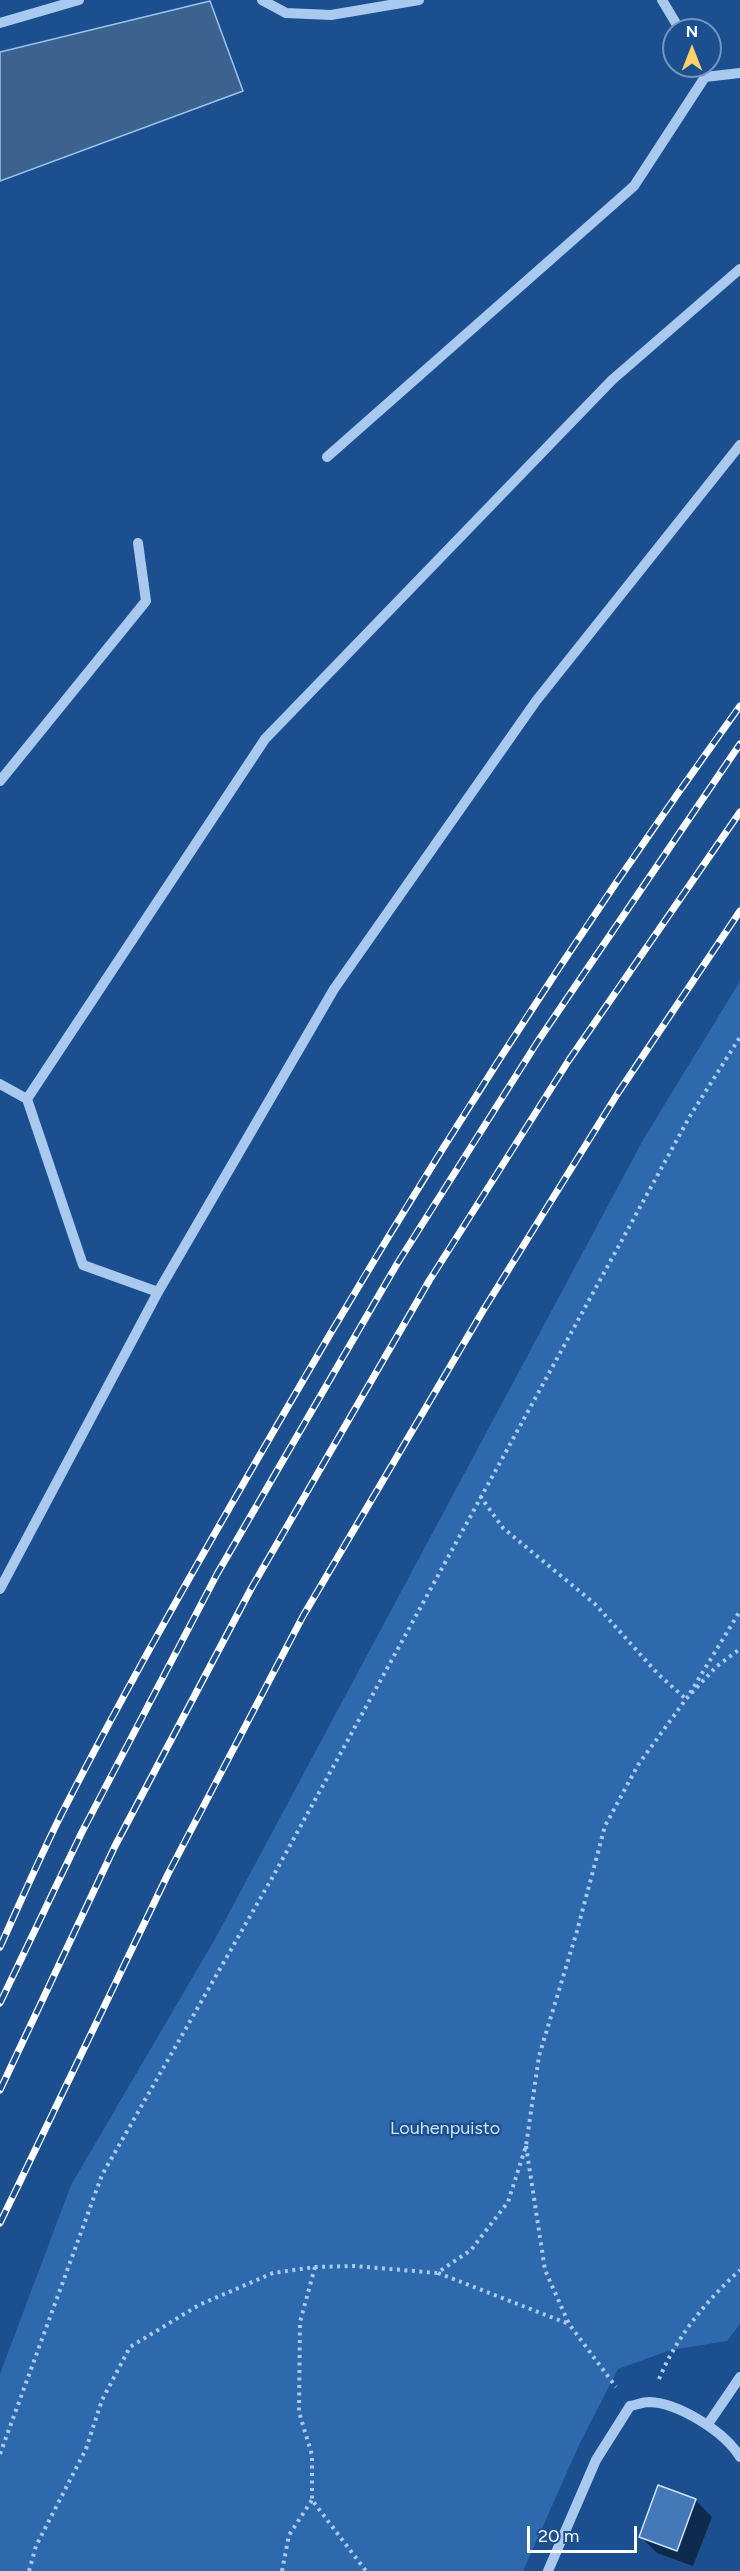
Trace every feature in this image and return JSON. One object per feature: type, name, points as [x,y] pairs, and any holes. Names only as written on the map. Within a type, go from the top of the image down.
[{"type":"street","points":[[0,23],[79,0]]},
{"type":"street","points":[[262,0],[286,13],[331,15],[419,0]]},
{"type":"street","points":[[662,0],[673,18]]},
{"type":"street","points":[[722,75],[740,73]]},
{"type":"street","points":[[327,457],[634,186],[704,78]]},
{"type":"street","points":[[27,1099],[265,738],[612,380],[740,269]]},
{"type":"street","points":[[0,1588],[158,1292],[334,989],[536,701],[740,445]]},
{"type":"street","points":[[0,781],[146,601],[138,543]]},
{"type":"street","points":[[0,1084],[27,1099],[83,1265],[158,1292]]},
{"type":"street","points":[[708,2424],[740,2377]]},
{"type":"street","points":[[548,2571],[596,2460],[630,2406],[650,2402],[708,2424],[734,2447],[740,2457]]},
{"type":"path","points":[[0,2454],[102,2175],[260,1900],[690,1116],[740,1037]]},
{"type":"path","points":[[480,1496],[504,1528],[595,1604],[658,1674],[686,1699]]},
{"type":"path","points":[[437,2273],[471,2250],[508,2202],[526,2146],[539,2056],[577,1931],[605,1826],[638,1765],[686,1699],[740,1611]]},
{"type":"path","points":[[686,1699],[717,1666],[740,1649]]},
{"type":"path","points":[[526,2146],[545,2270],[569,2324],[630,2406]]},
{"type":"path","points":[[29,2571],[36,2546],[86,2448],[102,2400],[130,2347],[199,2305],[273,2273],[315,2267],[355,2266],[437,2273],[569,2324]]},
{"type":"path","points":[[282,2571],[290,2535],[312,2500],[312,2455],[299,2412],[300,2322],[315,2267]]},
{"type":"path","points":[[650,2402],[671,2350],[714,2293],[740,2270]]},
{"type":"path","points":[[312,2500],[366,2571]]},
{"type":"green space","name":"Louhenpuisto","points":[[740,981],[740,2324],[727,2341],[671,2350],[618,2369],[579,2445],[523,2571],[0,2571],[0,2374],[71,2185],[215,1939],[643,1140]]},
{"type":"shaded area","points":[[210,1],[243,91],[0,181],[0,52]]},
{"type":"building","points":[[658,2485],[696,2499],[677,2551],[639,2537]]},
{"type":"railway","points":[[0,1947],[53,1832],[112,1717],[193,1571],[330,1334],[441,1151],[557,971],[740,706]]},
{"type":"railway","points":[[0,2003],[82,1832],[217,1574],[397,1264],[538,1041],[740,744]]},
{"type":"railway","points":[[0,2090],[115,1846],[252,1587],[429,1281],[569,1060],[740,812]]},
{"type":"railway","points":[[0,2223],[168,1874],[303,1616],[484,1309],[618,1093],[740,911]]}]
